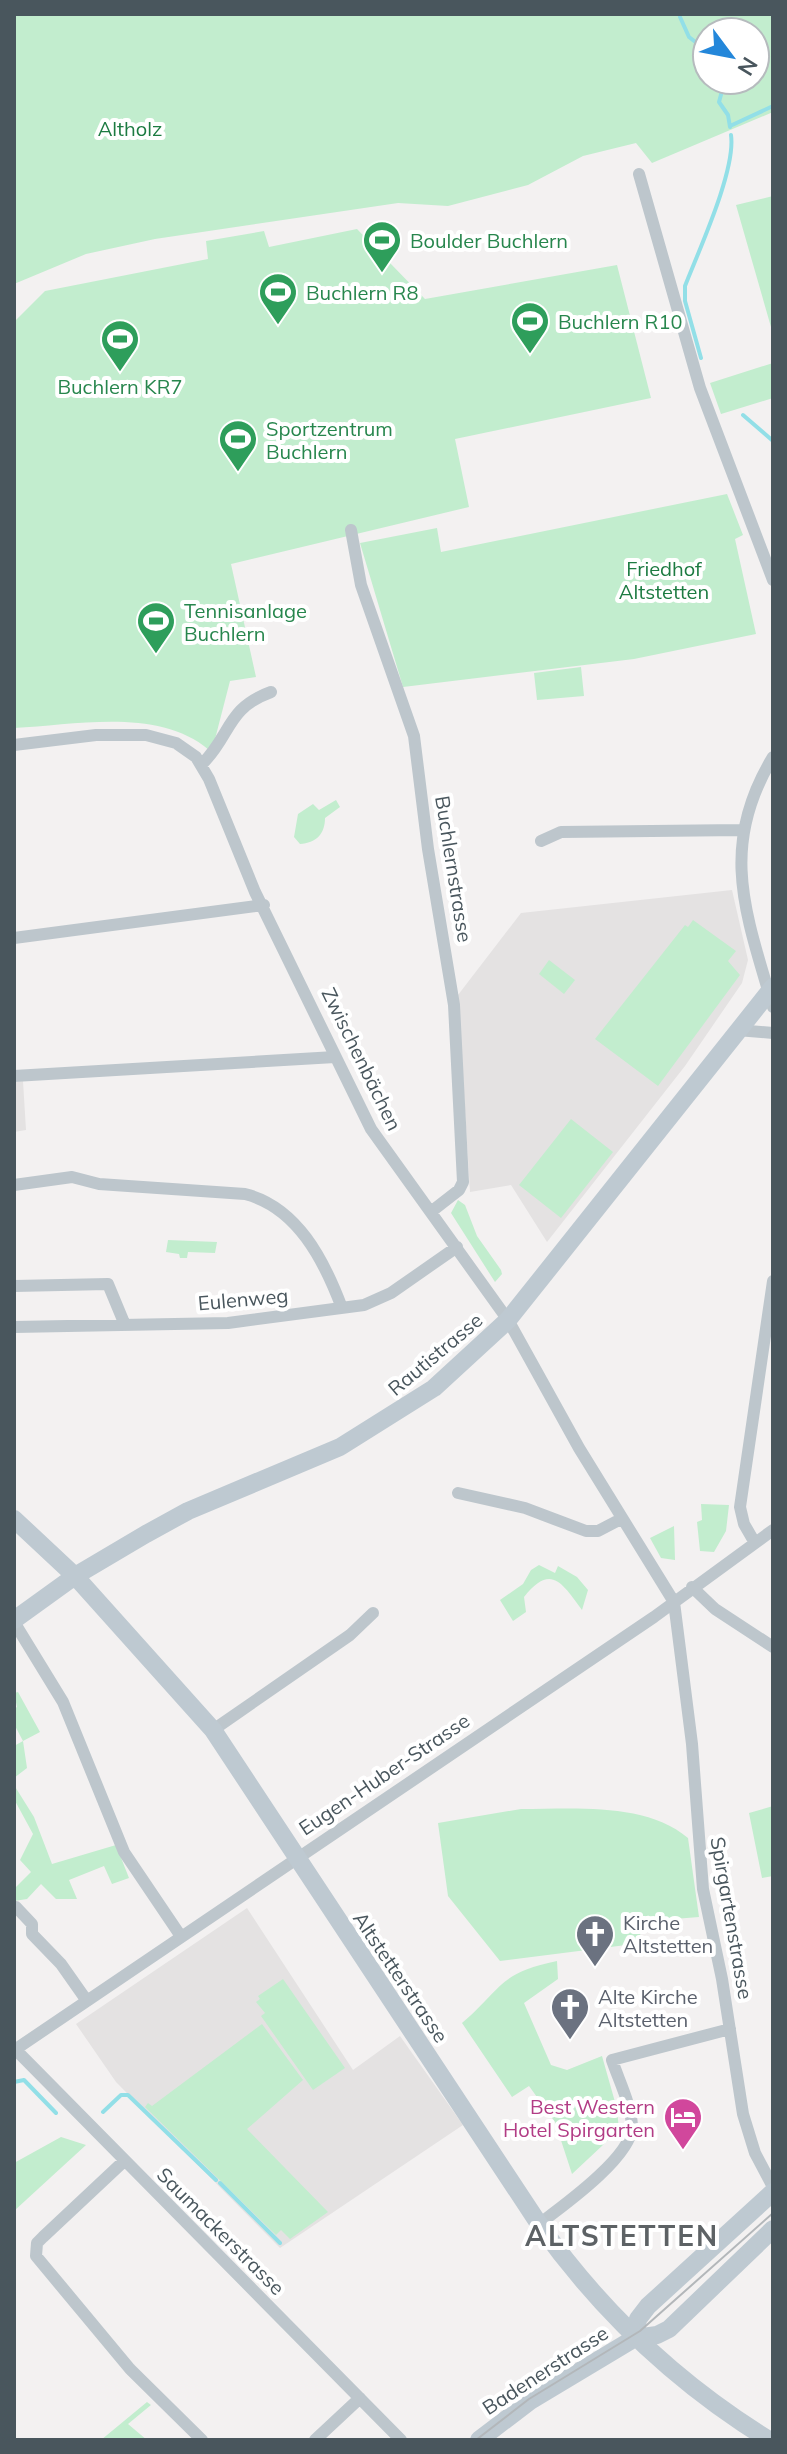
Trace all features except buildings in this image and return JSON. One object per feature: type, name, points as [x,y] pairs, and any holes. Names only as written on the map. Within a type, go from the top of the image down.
[{"type":"street","points":[[639,174],[700,388],[773,580]]},
{"type":"street","name":"Buchlernstrasse","points":[[351,530],[361,585],[414,736],[428,849],[454,1005],[463,1182],[459,1190],[432,1211]]},
{"type":"street","points":[[14,745],[96,735],[146,735],[184,747],[202,764],[235,712],[245,703],[271,692]]},
{"type":"street","points":[[771,995],[740,874],[742,830],[773,757]]},
{"type":"street","name":"Zwischenbächen","points":[[202,764],[335,1057],[381,1145],[432,1211],[508,1320],[621,1519],[674,1602]]},
{"type":"street","points":[[541,841],[561,832],[742,830]]},
{"type":"street","points":[[14,938],[264,905]]},
{"type":"street","name":"Rautistrasse","points":[[14,1621],[75,1576],[188,1511],[328,1452],[389,1419],[434,1388],[508,1320],[737,1030],[771,995]]},
{"type":"street","points":[[737,1030],[758,1029],[773,1033]]},
{"type":"street","points":[[14,1076],[335,1057]]},
{"type":"street","points":[[14,1185],[72,1177],[99,1184],[264,1198],[296,1222],[342,1308]]},
{"type":"street","name":"Eulenweg","points":[[14,1327],[228,1323],[364,1305],[391,1293],[457,1247]]},
{"type":"street","points":[[755,1543],[744,1524],[740,1507],[773,1282]]},
{"type":"street","points":[[14,1286],[108,1284],[125,1325]]},
{"type":"street","points":[[458,1493],[525,1508],[586,1531],[598,1531],[621,1519]]},
{"type":"street","name":"Altstetterstrasse","points":[[14,1519],[75,1576],[213,1730],[539,2224],[595,2297],[635,2338],[769,2440]]},
{"type":"street","name":"Eugen-Huber-Strasse","points":[[15,2049],[674,1602],[773,1530]]},
{"type":"street","points":[[692,1587],[715,1609],[773,1647]]},
{"type":"street","name":"Spirgartenstrasse","points":[[674,1602],[692,1744],[699,1861],[747,2131],[773,2190]]},
{"type":"street","points":[[213,1730],[350,1635],[373,1613]]},
{"type":"street","points":[[14,1621],[63,1702],[124,1852],[180,1935]]},
{"type":"street","points":[[16,1907],[32,1924],[32,1934],[61,1964],[87,2001]]},
{"type":"street","points":[[539,2224],[616,2158],[630,2139],[631,2117],[612,2060],[730,2029]]},
{"type":"street","name":"Saumackerstrasse","points":[[15,2049],[123,2162],[401,2440]]},
{"type":"street","points":[[123,2162],[37,2243],[36,2256],[130,2369],[202,2440]]},
{"type":"street","name":"Badenerstrasse","points":[[635,2338],[638,2319],[648,2306],[773,2190]]},
{"type":"street","name":"Badenerstrasse","points":[[479,2440],[530,2401],[635,2338],[657,2335],[669,2329],[773,2229]]},
{"type":"street","points":[[315,2440],[360,2398]]},
{"type":"shaded area","points":[[732,890],[748,960],[742,983],[685,1066],[547,1242],[511,1185],[470,1192],[458,995],[521,913]]},
{"type":"shaded area","points":[[23,1081],[26,1130],[14,1132],[14,1082]]},
{"type":"shaded area","points":[[247,1908],[353,2070],[400,2036],[463,2125],[280,2248],[116,2082],[76,2024]]},
{"type":"green space","name":"Altholz","points":[[14,14],[773,14],[773,112],[652,163],[636,143],[583,156],[528,185],[448,206],[398,203],[155,239],[86,254],[14,284]]},
{"type":"green space","points":[[773,196],[773,334],[736,205]]},
{"type":"green space","name":"Sportzentrum Buchlern","points":[[357,229],[425,299],[617,265],[651,398],[455,439],[469,507],[231,564],[256,677],[230,681],[214,743],[209,750],[189,737],[142,723],[90,722],[14,728],[14,322],[45,291],[208,259],[206,241],[264,231],[269,247]]},
{"type":"green space","points":[[773,363],[773,398],[721,414],[710,383]]},
{"type":"green space","name":"Friedhof Altstetten","points":[[727,494],[743,535],[735,539],[756,634],[634,659],[403,687],[360,543],[437,528],[441,552]]},
{"type":"green space","points":[[581,667],[584,696],[537,700],[534,673]]},
{"type":"green space","points":[[336,800],[340,807],[325,818],[318,837],[300,844],[294,837],[298,814],[313,804],[319,810]]},
{"type":"green space","points":[[693,920],[736,951],[728,961],[740,975],[658,1086],[595,1039],[685,925],[688,927]]},
{"type":"green space","points":[[549,960],[575,980],[564,994],[539,974]]},
{"type":"green space","points":[[571,1119],[613,1152],[561,1218],[519,1185]]},
{"type":"green space","points":[[458,1200],[465,1205],[477,1236],[501,1270],[502,1274],[495,1282],[451,1213]]},
{"type":"green space","points":[[168,1240],[217,1242],[215,1253],[188,1252],[187,1258],[180,1258],[179,1254],[166,1252]]},
{"type":"green space","points":[[701,1504],[729,1505],[726,1531],[714,1552],[700,1551],[697,1522],[702,1520]]},
{"type":"green space","points":[[674,1526],[675,1560],[661,1558],[650,1538]]},
{"type":"green space","points":[[539,1565],[555,1573],[558,1566],[577,1577],[588,1590],[582,1610],[562,1585],[549,1579],[533,1587],[524,1597],[526,1612],[513,1621],[500,1600],[523,1584],[531,1570]]},
{"type":"green space","points":[[18,1692],[40,1732],[23,1741],[14,1724],[14,1709],[17,1707],[14,1693]]},
{"type":"green space","points":[[23,1741],[27,1768],[14,1778],[14,1746]]},
{"type":"green space","points":[[14,1785],[34,1817],[52,1864],[116,1845],[129,1878],[112,1884],[104,1866],[69,1880],[77,1899],[56,1899],[41,1884],[27,1899],[14,1901],[14,1889],[31,1872],[20,1860],[33,1834],[14,1799]]},
{"type":"green space","points":[[773,1806],[773,1876],[762,1878],[749,1813]]},
{"type":"green space","points":[[521,1809],[609,1810],[652,1818],[671,1826],[688,1838],[699,1917],[649,1921],[634,1944],[500,1961],[448,1896],[438,1823]]},
{"type":"green space","points":[[557,1961],[558,1979],[524,2003],[551,2065],[567,2070],[602,2056],[617,2109],[619,2130],[572,2174],[555,2122],[529,2086],[512,2097],[462,2023],[512,1977]]},
{"type":"green space","points":[[283,1979],[345,2068],[313,2090],[261,2016],[265,2013],[256,2002],[260,1999],[258,1996]]},
{"type":"green space","points":[[262,2024],[303,2080],[247,2129],[328,2212],[290,2239],[281,2230],[276,2235],[145,2107],[148,2103],[152,2106]]},
{"type":"green space","points":[[61,2137],[86,2145],[14,2211],[14,2163]]},
{"type":"green space","points":[[147,2402],[151,2405],[128,2424],[147,2440],[101,2440]]},
{"type":"waterway","points":[[680,17],[691,39]]},
{"type":"waterway","points":[[721,96],[719,102],[728,115],[730,127]]},
{"type":"waterway","points":[[730,126],[773,106]]},
{"type":"waterway","points":[[701,358],[685,301],[685,286],[722,189],[728,168],[731,135]]},
{"type":"waterway","points":[[743,415],[773,441]]},
{"type":"waterway","points":[[14,2082],[24,2080],[56,2113]]},
{"type":"waterway","points":[[103,2112],[121,2095],[128,2095],[216,2180]]},
{"type":"waterway","points":[[220,2183],[280,2243]]},
{"type":"tram line","points":[[476,2440],[529,2399],[640,2331],[773,2213]]},
{"type":"place","name":"Boulder Buchlern","points":[[382,274]]},
{"type":"place","name":"Buchlern R8","points":[[278,326]]},
{"type":"place","name":"Buchlern R10","points":[[530,355]]},
{"type":"place","name":"Buchlern KR7","points":[[120,373]]},
{"type":"place","name":"Sportzentrum Buchlern","points":[[238,473]]},
{"type":"place","name":"Tennisanlage Buchlern","points":[[156,655]]},
{"type":"place","name":"Kirche Altstetten","points":[[595,1968]]},
{"type":"place","name":"Alte Kirche Altstetten","points":[[570,2041]]},
{"type":"place","name":"Best Western Hotel Spirgarten","points":[[683,2151]]},
{"type":"district","name":"ALTSTETTEN","points":[[622,2235]]}]
